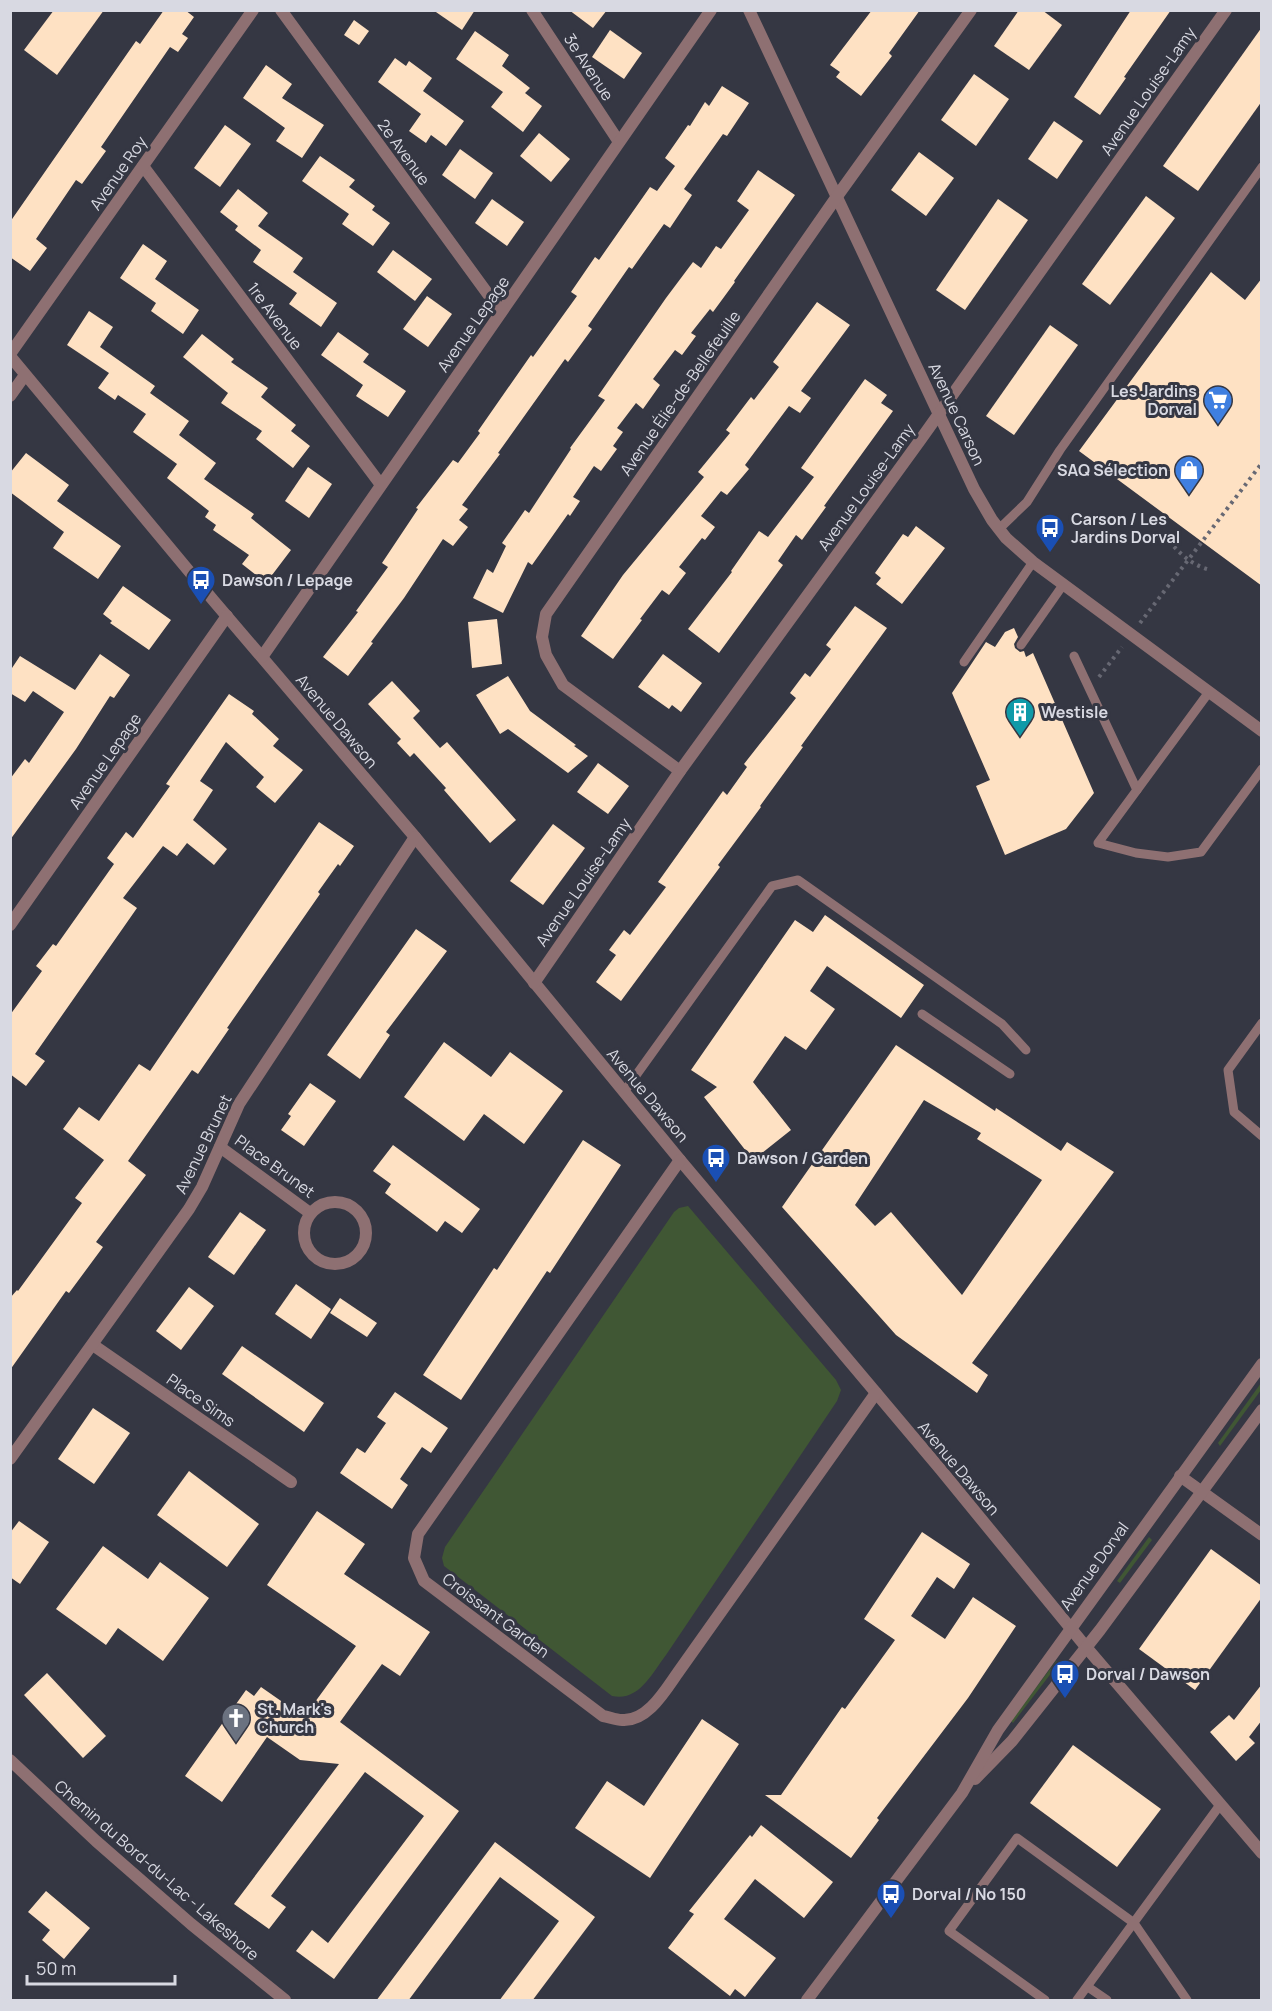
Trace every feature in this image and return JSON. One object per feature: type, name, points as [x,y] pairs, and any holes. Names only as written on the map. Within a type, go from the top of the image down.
[{"type":"street","name":"Avenue Roy","points":[[10,355],[253,10]]},
{"type":"street","name":"2e Avenue","points":[[281,10],[501,312]]},
{"type":"street","name":"3e Avenue","points":[[532,10],[619,142]]},
{"type":"street","name":"Avenue Lepage","points":[[262,657],[711,10]]},
{"type":"street","name":"Avenue Carson","points":[[749,10],[974,489],[999,530],[1033,562],[1063,585],[1262,731]]},
{"type":"street","name":"Avenue Élie-de-Bellefeuille","points":[[680,771],[562,685],[546,656],[542,637],[546,614],[837,195],[971,10]]},
{"type":"street","name":"Avenue Louise-Lamy","points":[[534,983],[680,771],[939,414],[1226,10]]},
{"type":"street","name":"1re Avenue","points":[[143,166],[381,485]]},
{"type":"street","name":"Avenue Dawson","points":[[10,355],[415,837],[680,1160],[1070,1628],[1262,1853]]},
{"type":"street","points":[[10,396],[26,375]]},
{"type":"street","name":"Avenue Lepage","points":[[10,925],[227,616]]},
{"type":"street","name":"Avenue Brunet","points":[[10,1459],[189,1209],[202,1187],[240,1104],[415,837]]},
{"type":"street","name":"Place Brunet","points":[[220,1147],[310,1213]]},
{"type":"street","name":"Croissant Garden","points":[[680,1160],[418,1534],[414,1558],[424,1581],[603,1716],[624,1721],[639,1717],[652,1707],[679,1671],[876,1393]]},
{"type":"street","name":"Place Brunet","points":[[339,1201],[358,1211],[364,1220],[366,1230],[361,1251],[345,1263],[335,1264],[316,1258],[304,1241],[305,1221],[310,1213],[318,1206],[339,1201]]},
{"type":"street","name":"Place Sims","points":[[93,1345],[291,1482]]},
{"type":"street","name":"Avenue Dorval","points":[[807,2001],[962,1793],[998,1730],[1262,1364]]},
{"type":"street","name":"Avenue Dorval","points":[[962,1793],[1012,1741],[1086,1647],[1262,1410]]},
{"type":"street","points":[[1180,1476],[1262,1535]]},
{"type":"street","name":"Chemin du Bord-du-Lac - Lakeshore","points":[[10,1760],[104,1849],[285,2001]]},
{"type":"lane","points":[[999,530],[1027,502],[1060,450],[1262,167]]},
{"type":"lane","points":[[964,662],[1033,562]]},
{"type":"lane","points":[[1021,645],[1063,585]]},
{"type":"lane","points":[[1074,656],[1137,790]]},
{"type":"lane","points":[[1209,692],[1098,843],[1136,853],[1168,857],[1201,852],[1262,769]]},
{"type":"lane","points":[[624,1092],[772,886],[798,880],[1002,1024],[1026,1050]]},
{"type":"lane","points":[[922,1014],[1010,1074]]},
{"type":"lane","points":[[1262,1023],[1228,1070],[1234,1112],[1262,1136]]},
{"type":"lane","points":[[1077,2001],[1220,1805]]},
{"type":"lane","points":[[1045,2001],[949,1931],[1017,1838],[1134,1923],[1186,2001]]},
{"type":"lane","points":[[1088,1987],[1107,2001]]},
{"type":"path","points":[[1140,624],[1262,463]]},
{"type":"path","points":[[1169,541],[1178,552],[1196,565],[1208,569]]},
{"type":"path","points":[[1098,680],[1122,647]]},
{"type":"green space","points":[[688,1206],[836,1380],[841,1390],[837,1401],[650,1677],[630,1695],[612,1696],[444,1566],[442,1558],[445,1547],[674,1212]]},
{"type":"green space","points":[[1261,1383],[1261,1390],[1220,1446],[1218,1443]]},
{"type":"green space","points":[[1149,1537],[1152,1540],[1120,1583],[1117,1581]]},
{"type":"green space","points":[[1056,1661],[1059,1663],[1013,1723],[1011,1721]]},
{"type":"building","points":[[54,10],[104,10],[57,75],[24,50]]},
{"type":"building","points":[[164,10],[185,10],[194,17],[182,34],[188,38],[178,52],[170,47],[101,147],[106,151],[82,184],[76,180],[36,239],[47,248],[30,271],[10,257],[10,222],[136,41],[140,44]]},
{"type":"building","points":[[433,10],[475,10],[462,30]]},
{"type":"building","points":[[569,10],[607,10],[593,28]]},
{"type":"building","points":[[872,10],[920,10],[889,53],[892,56],[861,96],[836,77],[840,72],[830,65]]},
{"type":"building","points":[[1019,10],[1042,10],[1062,25],[1029,70],[994,46]]},
{"type":"building","points":[[1131,10],[1171,10],[1100,115],[1074,97]]},
{"type":"building","points":[[354,20],[369,31],[359,45],[344,35]]},
{"type":"building","points":[[1262,27],[1262,101],[1198,191],[1163,166]]},
{"type":"building","points":[[610,30],[642,53],[624,79],[592,57]]},
{"type":"building","points":[[475,31],[509,55],[502,66],[530,88],[525,93],[542,106],[523,132],[491,107],[503,92],[456,59]]},
{"type":"building","points":[[395,58],[406,66],[409,61],[432,78],[423,91],[464,121],[446,146],[431,135],[426,143],[409,131],[421,114],[378,82]]},
{"type":"building","points":[[266,65],[292,84],[282,98],[324,125],[302,158],[276,141],[285,128],[243,98]]},
{"type":"building","points":[[974,74],[1009,99],[976,146],[941,120]]},
{"type":"building","points":[[722,86],[749,103],[727,136],[723,134],[684,189],[692,195],[670,228],[664,224],[632,269],[629,267],[588,326],[592,329],[568,362],[565,359],[462,505],[468,509],[459,520],[468,527],[453,546],[443,539],[348,676],[323,657],[358,612],[356,611],[388,567],[382,563],[418,509],[416,508],[453,460],[458,463],[480,433],[478,431],[531,355],[533,357],[577,296],[571,292],[595,257],[599,260],[650,187],[657,191],[675,166],[665,158],[705,102],[709,106]]},
{"type":"building","points":[[1054,121],[1083,141],[1057,179],[1028,159]]},
{"type":"building","points":[[225,125],[251,144],[220,187],[194,168]]},
{"type":"building","points":[[539,133],[570,159],[551,182],[520,156]]},
{"type":"building","points":[[460,149],[493,173],[475,199],[442,175]]},
{"type":"building","points":[[919,152],[954,178],[926,216],[891,190]]},
{"type":"building","points":[[320,156],[355,180],[349,187],[375,206],[372,210],[390,223],[373,246],[342,224],[349,214],[302,181]]},
{"type":"building","points":[[758,170],[795,195],[713,312],[710,309],[691,333],[696,336],[682,355],[675,350],[653,379],[660,385],[643,409],[636,403],[617,428],[623,432],[613,446],[617,449],[601,471],[594,466],[573,497],[580,501],[532,565],[528,562],[503,613],[473,598],[487,569],[493,573],[506,546],[502,543],[525,510],[529,513],[570,448],[605,400],[598,396],[666,298],[693,262],[701,268],[716,246],[721,249],[749,210],[737,201]]},
{"type":"building","points":[[238,189],[268,213],[258,226],[303,258],[293,272],[337,303],[321,327],[289,304],[297,293],[253,262],[261,250],[235,230],[238,226],[220,212]]},
{"type":"building","points":[[1146,196],[1175,218],[1110,305],[1082,284]]},
{"type":"building","points":[[492,199],[524,222],[507,246],[475,223]]},
{"type":"building","points":[[998,199],[1028,220],[965,310],[936,290]]},
{"type":"building","points":[[143,244],[167,261],[155,279],[199,310],[183,334],[151,311],[156,303],[120,278]]},
{"type":"building","points":[[393,250],[432,279],[415,301],[377,272]]},
{"type":"building","name":"Les Jardins Dorval","points":[[1211,272],[1245,300],[1262,278],[1262,586],[1079,451]]},
{"type":"building","points":[[427,296],[452,314],[428,347],[403,329]]},
{"type":"building","points":[[817,302],[850,325],[801,391],[811,398],[800,413],[789,406],[745,465],[749,469],[727,495],[721,491],[701,516],[715,527],[705,540],[702,538],[679,567],[686,573],[669,595],[662,590],[613,659],[581,636],[623,575],[704,477],[698,472],[730,433],[726,430],[751,397],[754,400],[779,367],[773,362]]},
{"type":"building","points":[[89,311],[113,327],[100,347],[155,386],[150,393],[189,421],[179,435],[216,463],[204,479],[254,514],[251,518],[291,550],[266,583],[242,564],[249,555],[213,530],[216,525],[205,517],[209,511],[167,478],[177,464],[133,432],[146,414],[118,395],[115,400],[98,388],[109,373],[67,345]]},
{"type":"building","points":[[1050,325],[1078,345],[1014,435],[986,416]]},
{"type":"building","points":[[338,332],[369,354],[363,362],[406,391],[388,417],[356,396],[363,385],[321,355]]},
{"type":"building","points":[[202,334],[234,359],[231,362],[268,388],[261,397],[296,425],[291,431],[310,446],[293,468],[256,439],[262,431],[221,403],[228,393],[183,357]]},
{"type":"building","points":[[865,379],[887,395],[881,403],[893,411],[802,540],[796,535],[778,561],[783,565],[719,653],[688,629],[732,572],[759,531],[768,537],[814,477],[801,468]]},
{"type":"building","points":[[26,453],[69,485],[57,501],[121,546],[98,579],[53,548],[64,532],[10,492],[10,473]]},
{"type":"building","points":[[308,467],[332,484],[309,518],[285,501]]},
{"type":"building","points":[[916,526],[945,548],[902,604],[876,584],[881,578],[875,573],[903,534],[908,537]]},
{"type":"building","points":[[123,586],[171,620],[149,650],[110,623],[112,621],[103,614]]},
{"type":"building","points":[[855,606],[887,628],[801,746],[803,747],[718,865],[720,867],[621,1001],[596,982],[616,955],[609,950],[624,930],[630,935],[666,887],[658,882],[723,791],[727,795],[747,767],[744,764],[796,698],[790,693],[805,673],[810,677],[831,649],[826,645]]},
{"type":"building","points":[[497,619],[502,664],[472,668],[468,622]]},
{"type":"building","name":"Westisle","points":[[1014,628],[1018,637],[1014,644],[1015,648],[1020,652],[1024,651],[1026,657],[1033,653],[1094,793],[1066,829],[1005,855],[976,786],[990,780],[952,693],[986,642],[995,647],[1005,632]]},
{"type":"building","points":[[100,654],[130,675],[114,698],[110,696],[76,749],[10,840],[10,779],[25,759],[29,763],[64,712],[33,691],[25,702],[10,693],[10,671],[20,656],[75,690]]},
{"type":"building","points":[[663,654],[702,683],[681,712],[672,705],[669,709],[638,687]]},
{"type":"building","points":[[508,676],[530,711],[588,756],[568,773],[508,729],[500,734],[476,695]]},
{"type":"building","points":[[392,681],[420,711],[413,718],[440,748],[447,742],[516,820],[490,843],[444,790],[446,788],[414,753],[410,757],[397,743],[401,739],[368,704]]},
{"type":"building","points":[[229,694],[254,711],[252,714],[279,739],[273,746],[303,770],[275,803],[256,787],[264,777],[226,742],[200,781],[213,790],[193,820],[227,849],[214,865],[187,843],[177,856],[163,846],[123,898],[137,908],[35,1054],[45,1061],[26,1086],[10,1074],[10,1015],[42,971],[36,966],[53,944],[56,946],[114,864],[107,858],[126,832],[133,838],[170,786],[166,784]]},
{"type":"building","points":[[598,763],[629,786],[608,814],[577,792]]},
{"type":"building","points":[[319,822],[354,846],[318,892],[320,894],[227,1028],[229,1029],[198,1074],[192,1070],[128,1161],[146,1175],[96,1242],[103,1247],[69,1293],[66,1291],[10,1370],[10,1298],[18,1291],[82,1203],[75,1198],[104,1160],[63,1129],[79,1107],[99,1121],[139,1064],[150,1071]]},
{"type":"building","points":[[553,824],[585,848],[543,905],[510,881]]},
{"type":"building","points":[[825,915],[924,985],[901,1018],[827,966],[810,991],[835,1009],[806,1050],[785,1036],[753,1082],[791,1130],[753,1160],[704,1097],[717,1087],[691,1070],[795,920],[813,932]]},
{"type":"building","points":[[416,929],[447,951],[386,1032],[390,1035],[360,1079],[327,1055]]},
{"type":"building","points":[[444,1042],[491,1077],[510,1052],[563,1091],[524,1144],[484,1114],[464,1141],[404,1097]]},
{"type":"building","points":[[896,1045],[995,1111],[996,1108],[1061,1151],[1067,1142],[1114,1172],[972,1363],[988,1375],[977,1393],[896,1335],[782,1207]],"holes":[[[924,1100],[981,1133],[977,1139],[1042,1180],[962,1295],[891,1212],[875,1226],[855,1205]]]},
{"type":"building","points":[[310,1083],[336,1101],[304,1146],[281,1130],[291,1116],[288,1114]]},
{"type":"building","points":[[583,1140],[621,1165],[550,1273],[547,1271],[461,1400],[423,1375],[494,1268],[497,1270]]},
{"type":"building","points":[[393,1145],[480,1209],[462,1233],[445,1221],[437,1232],[385,1193],[391,1184],[373,1171]]},
{"type":"building","points":[[240,1212],[266,1230],[234,1275],[208,1257]]},
{"type":"building","points":[[296,1284],[331,1309],[311,1339],[275,1314]]},
{"type":"building","points":[[189,1287],[214,1306],[181,1350],[156,1331]]},
{"type":"building","points":[[340,1298],[377,1323],[367,1337],[330,1313]]},
{"type":"building","points":[[242,1346],[324,1403],[304,1432],[222,1374]]},
{"type":"building","points":[[395,1392],[448,1428],[431,1453],[422,1447],[400,1479],[408,1485],[392,1509],[340,1473],[357,1448],[365,1453],[386,1423],[377,1417]]},
{"type":"building","points":[[93,1408],[130,1433],[94,1484],[58,1459]]},
{"type":"building","points":[[189,1471],[259,1524],[227,1567],[157,1515]]},
{"type":"building","points":[[317,1511],[365,1544],[344,1574],[430,1632],[400,1676],[382,1664],[340,1722],[459,1811],[334,1979],[296,1951],[312,1930],[328,1943],[424,1816],[365,1772],[271,1896],[286,1907],[269,1929],[234,1904],[339,1764],[300,1760],[267,1737],[222,1802],[185,1776],[246,1690],[254,1696],[261,1687],[304,1717],[356,1646],[267,1585]]},
{"type":"building","points":[[19,1521],[49,1542],[20,1584],[10,1577],[10,1533]]},
{"type":"building","points":[[922,1532],[970,1564],[954,1589],[937,1577],[911,1616],[945,1639],[973,1597],[1016,1626],[968,1698],[877,1818],[879,1820],[851,1858],[765,1795],[781,1795],[842,1707],[845,1709],[895,1640],[864,1619]]},
{"type":"building","points":[[103,1546],[148,1579],[160,1562],[209,1598],[163,1661],[118,1628],[106,1645],[56,1609]]},
{"type":"building","points":[[1211,1549],[1262,1586],[1262,1597],[1195,1690],[1139,1649]]},
{"type":"building","points":[[47,1673],[106,1736],[83,1758],[24,1695]]},
{"type":"building","points":[[1262,1684],[1262,1720],[1249,1737],[1255,1743],[1236,1761],[1210,1732],[1229,1715],[1234,1720]]},
{"type":"building","points":[[702,1719],[739,1744],[650,1878],[575,1828],[607,1781],[644,1806]]},
{"type":"building","points":[[1073,1745],[1161,1809],[1117,1867],[1030,1803]]},
{"type":"building","points":[[761,1825],[833,1882],[804,1918],[755,1879],[724,1919],[776,1958],[745,1997],[735,1989],[730,1996],[668,1948],[694,1914],[689,1911],[750,1835],[752,1837]]},
{"type":"building","points":[[495,1842],[595,1917],[532,2001],[499,2001],[559,1921],[500,1877],[408,2001],[376,2001]]},
{"type":"building","points":[[46,1891],[90,1928],[64,1959],[42,1940],[50,1930],[28,1912]]},
{"type":"place","name":"Les Jardins Dorval","points":[[1218,426]]},
{"type":"place","name":"SAQ Sélection","points":[[1189,496]]},
{"type":"place","name":"Carson / Les Jardins Dorval","points":[[1050,554]]},
{"type":"place","name":"Dawson / Lepage","points":[[201,606]]},
{"type":"place","name":"Westisle","points":[[1020,738]]},
{"type":"place","name":"Dawson / Garden","points":[[716,1184]]},
{"type":"place","name":"Dorval / Dawson","points":[[1065,1700]]},
{"type":"place","name":"St. Mark's Church","points":[[236,1744]]},
{"type":"place","name":"Dorval / No 150","points":[[891,1920]]}]
